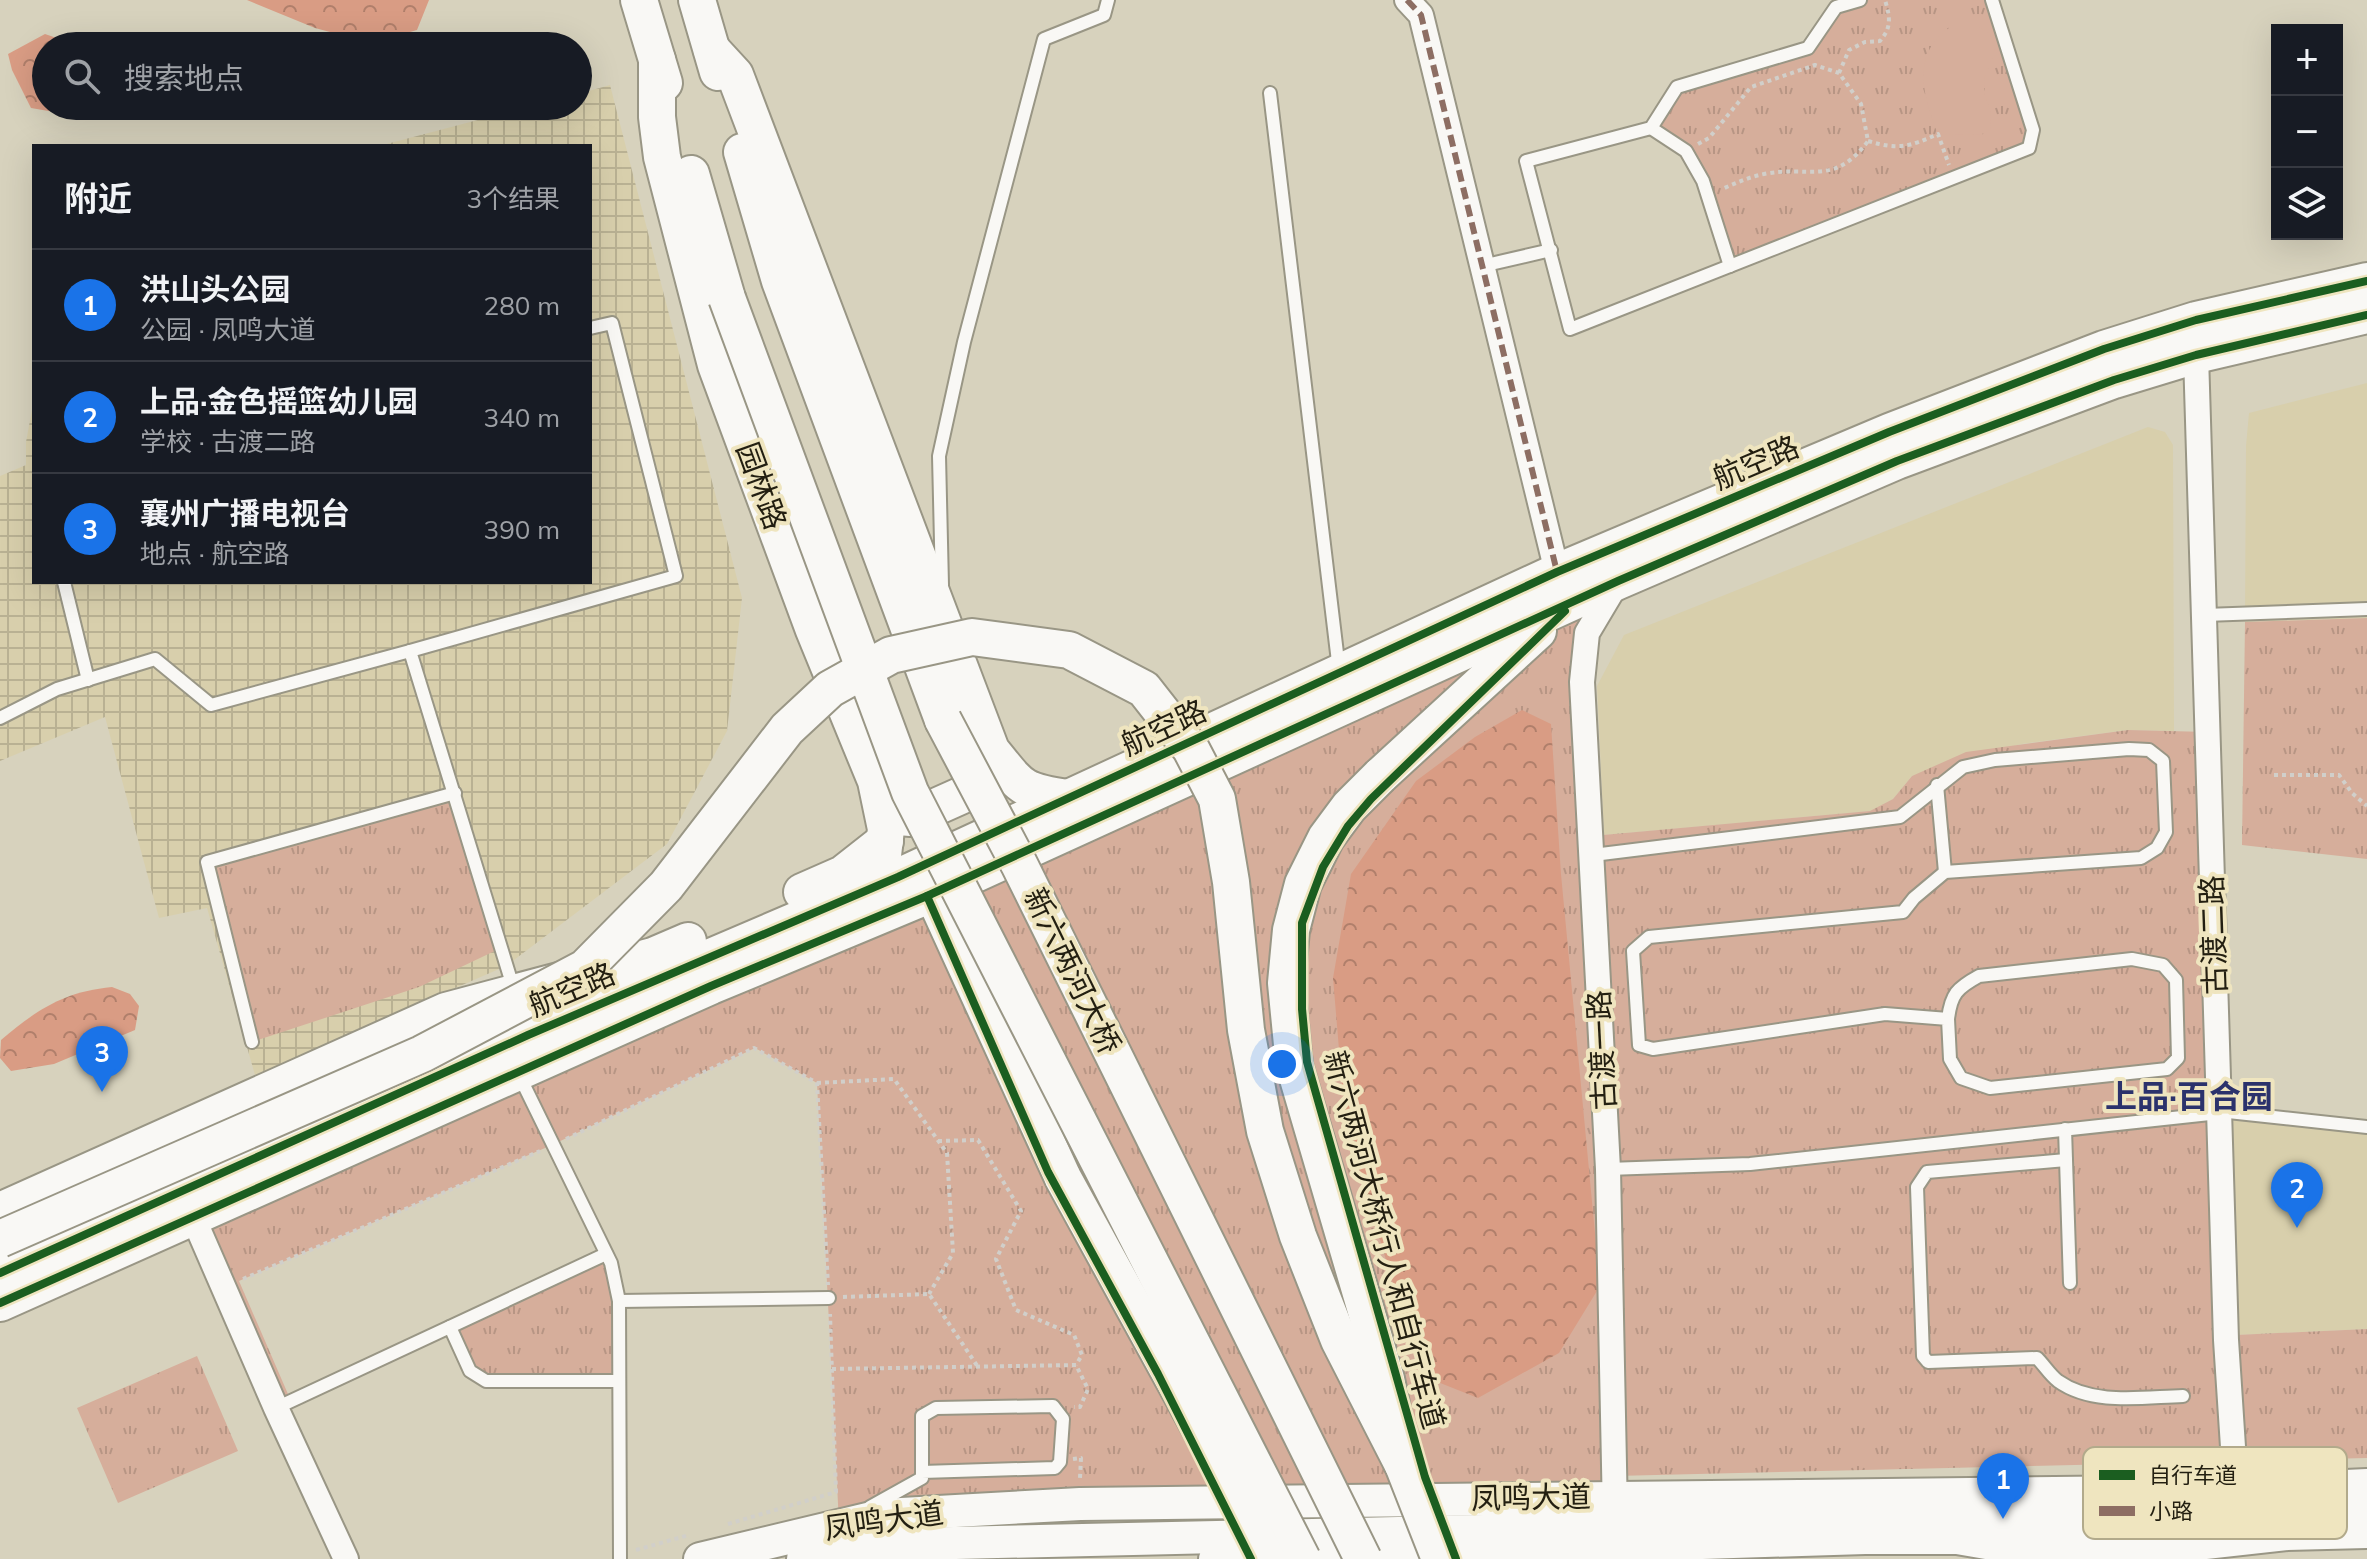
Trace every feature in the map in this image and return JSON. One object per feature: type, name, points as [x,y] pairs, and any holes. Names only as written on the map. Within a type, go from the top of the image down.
[{"type":"main road","name":"园林路","points":[[639,0],[727,298]]},
{"type":"main road","points":[[697,0],[712,50],[735,75],[994,754],[1015,780],[1035,793],[1068,798]]},
{"type":"main road","name":"新六两河大桥","points":[[712,50],[780,281],[943,720],[1019,864],[1363,1559]]},
{"type":"main road","name":"园林路","points":[[657,60],[657,117],[662,157],[716,365],[814,630],[876,781],[886,829],[881,872],[858,894]]},
{"type":"main road","name":"航空路","points":[[0,1303],[711,986],[933,894],[1889,432],[2104,349],[2196,320],[2367,281]]},
{"type":"main road","name":"新六两河大桥","points":[[727,298],[910,792],[1302,1559]]},
{"type":"main road","name":"航空路","points":[[0,1273],[528,1035],[858,894],[1339,673],[1562,589],[1618,581],[1897,461],[2114,380],[2196,355],[2367,315]]},
{"type":"main road","points":[[1403,1465],[1386,1379],[1294,1065],[1286,983],[1291,930],[1303,884],[1326,838],[1349,807],[1562,589]]},
{"type":"main road","points":[[0,1239],[422,1054],[585,968],[666,886],[787,729],[830,689],[891,655],[972,637],[1069,650],[1144,689],[1191,749],[1217,799],[1231,882],[1246,1030],[1265,1131],[1298,1236],[1339,1340],[1403,1465],[1440,1559]]},
{"type":"main road","points":[[881,805],[899,817],[911,818],[987,784],[994,771],[994,754]]},
{"type":"main road","points":[[0,1211],[446,1011],[653,956],[843,874],[885,841]]},
{"type":"main road","points":[[933,894],[1063,1178],[1216,1457],[1267,1559]]},
{"type":"main road","name":"凤鸣大道","points":[[2347,1488],[2367,1485]]},
{"type":"main road","name":"凤鸣大道","points":[[700,1559],[839,1524],[912,1512],[1080,1504],[1615,1513]]},
{"type":"main road","name":"凤鸣大道","points":[[803,1559],[919,1549],[1615,1513],[2083,1505]]},
{"type":"main road","name":"凤鸣大道","points":[[2347,1508],[2367,1509]]},
{"type":"street","points":[[1407,0],[1421,15],[1562,589]]},
{"type":"street","name":"古渡二路","points":[[2196,355],[2226,1340],[2233,1447]]},
{"type":"street","name":"古渡一路","points":[[1615,1513],[1608,1169],[1582,682],[1587,633],[1618,581]]},
{"type":"street","points":[[193,1217],[346,1559]]},
{"type":"street","points":[[2347,1534],[2367,1533]]},
{"type":"street","points":[[1214,1559],[1865,1539],[1957,1539],[2010,1548],[2188,1546],[2251,1539]]},
{"type":"street","points":[[919,1549],[981,1559]]},
{"type":"lane","points":[[943,620],[939,456],[964,342],[1044,39],[1104,15],[1108,0]]},
{"type":"lane","points":[[1860,0],[1836,7],[1808,48],[1677,87],[1651,128],[1526,161],[1570,329],[2029,148],[2033,130],[1992,0]]},
{"type":"lane","points":[[1270,93],[1339,673]]},
{"type":"lane","points":[[1651,128],[1686,151],[1709,196],[1730,266]]},
{"type":"lane","points":[[1482,266],[1551,250]]},
{"type":"lane","points":[[0,718],[57,689],[155,659],[211,705],[676,576],[612,323],[592,328]]},
{"type":"lane","points":[[64,584],[88,680]]},
{"type":"lane","points":[[2205,615],[2367,609]]},
{"type":"lane","points":[[410,651],[515,993]]},
{"type":"lane","points":[[1593,855],[1900,817],[1963,767],[1995,760],[2129,749],[2149,750],[2163,761],[2166,832],[2157,848],[2141,858],[1945,872],[1914,898],[1903,912],[1649,937],[1633,951],[1639,1045],[1653,1049],[1885,1014],[1948,1019]]},
{"type":"lane","points":[[1937,785],[1945,872]]},
{"type":"lane","points":[[252,1042],[207,862],[455,793]]},
{"type":"lane","points":[[2132,959],[2163,965],[2176,980],[2178,1058],[2167,1069],[1990,1088],[1961,1078],[1950,1059],[1948,1019],[1950,1004],[1959,987],[1979,976],[2132,959]]},
{"type":"lane","points":[[518,1072],[606,1254],[619,1301],[620,1559]]},
{"type":"lane","points":[[1608,1169],[1750,1164],[2219,1112],[2367,1127]]},
{"type":"lane","points":[[2065,1129],[2070,1283]]},
{"type":"lane","points":[[2066,1160],[1927,1172],[1917,1187],[1923,1356],[1928,1362],[2037,1358],[2056,1380],[2068,1387],[2108,1398],[2183,1396]]},
{"type":"lane","points":[[276,1408],[606,1254]]},
{"type":"lane","points":[[619,1301],[829,1298]]},
{"type":"lane","points":[[450,1327],[470,1371],[486,1381],[619,1381]]},
{"type":"lane","points":[[839,1524],[922,1478],[922,1472],[922,1416],[936,1408],[1053,1406],[1063,1419],[1060,1462],[1055,1468],[922,1472]]},
{"type":"path","points":[[1839,73],[1849,50],[1865,42],[1880,41],[1888,31],[1890,17],[1885,0]]},
{"type":"path","points":[[1686,151],[1709,138],[1751,87],[1815,65],[1839,73],[1861,104],[1868,141],[1856,157],[1820,174],[1765,173],[1743,179],[1709,196]]},
{"type":"path","points":[[1868,141],[1890,148],[1912,146],[1938,134],[1954,177]]},
{"type":"path","points":[[2274,775],[2339,775],[2352,793],[2367,806]]},
{"type":"path","points":[[817,1083],[894,1079],[947,1153],[953,1253],[929,1294]]},
{"type":"path","points":[[938,1141],[978,1140],[1021,1211],[996,1259],[1016,1310],[1074,1335],[1082,1355],[1076,1365]]},
{"type":"path","points":[[238,1281],[552,1145]]},
{"type":"path","points":[[829,1298],[929,1294]]},
{"type":"path","points":[[929,1294],[978,1367]]},
{"type":"shaded area","points":[[610,85],[742,598],[727,731],[667,844],[506,966],[255,1075],[207,908],[159,918],[105,717],[0,761],[0,476],[26,465],[26,442],[32,410],[32,584],[592,584],[592,144],[387,144],[478,120],[592,120],[592,90]]},
{"type":"shaded area","points":[[2367,383],[2367,618],[2245,622],[2249,413]]},
{"type":"shaded area","points":[[2148,427],[2165,432],[2173,445],[2174,731],[2128,730],[2021,744],[1912,776],[1893,799],[1871,811],[1604,835],[1597,686],[1624,635]]},
{"type":"shaded area","points":[[2219,1111],[2367,1127],[2367,1329],[2235,1335]]},
{"type":"green space","points":[[247,0],[429,0],[417,30],[410,32],[330,32]]},
{"type":"green space","points":[[1860,0],[1992,0],[2033,130],[2029,148],[1730,266],[1685,151],[1651,128],[1677,87],[1808,48],[1836,7]]},
{"type":"green space","points":[[1952,26],[1977,26],[1990,34],[1995,51],[1985,76],[1984,93],[1991,113],[1990,130],[1980,135],[1938,134],[1928,105],[1925,62],[1930,48]]},
{"type":"green space","points":[[32,41],[32,108],[12,70],[8,54]]},
{"type":"green space","points":[[1618,581],[1587,633],[1592,836],[1870,811],[1893,799],[1912,776],[1966,752],[2128,730],[2208,732],[2236,1335],[2367,1329],[2367,1458],[2347,1458],[2347,1447],[2083,1447],[2083,1465],[1615,1476],[1615,1497],[839,1524],[817,1083],[755,1048],[552,1145],[239,1281],[291,1401],[276,1408],[193,1217]]},
{"type":"green space","points":[[2367,618],[2367,859],[2242,845],[2245,622]]},
{"type":"green space","points":[[1522,710],[1551,724],[1561,874],[1600,1286],[1559,1353],[1478,1398],[1420,1375],[1345,1121],[1333,978],[1351,874],[1416,781],[1475,737]]},
{"type":"green space","points":[[455,793],[501,948],[419,987],[252,1042],[207,862]]},
{"type":"green space","points":[[112,987],[130,994],[139,1006],[135,1030],[54,1064],[11,1071],[0,1058],[1,1040],[39,1011],[79,993]]},
{"type":"green space","points":[[606,1254],[611,1263],[619,1381],[486,1381],[470,1371],[450,1327]]},
{"type":"green space","points":[[197,1356],[238,1451],[118,1503],[77,1408]]},
{"type":"marked path","points":[[1407,0],[1421,15],[1557,572]]},
{"type":"cycle path","points":[[0,1273],[528,1035],[898,877],[1557,572],[1889,432],[2104,349],[2196,320],[2367,281]]},
{"type":"cycle path","points":[[0,1303],[711,986],[927,896],[1618,581],[1897,461],[2114,380],[2196,355],[2367,315]]},
{"type":"cycle path","name":"新六两河大桥行人和自行车道","points":[[1456,1559],[1425,1477],[1307,1062],[1302,1009],[1302,923],[1323,867],[1348,826],[1371,799],[1565,611]]},
{"type":"cycle path","points":[[927,896],[1048,1172],[1158,1374],[1251,1559]]},
{"type":"place","name":"襄州广播电视台","points":[[102,1092]]},
{"type":"place","name":"上品·金色摇篮幼儿园","points":[[2297,1228]]},
{"type":"place","name":"洪山头公园","points":[[2003,1519]]},
{"type":"district","name":"上品·百合园","points":[[2189,1097]]}]
